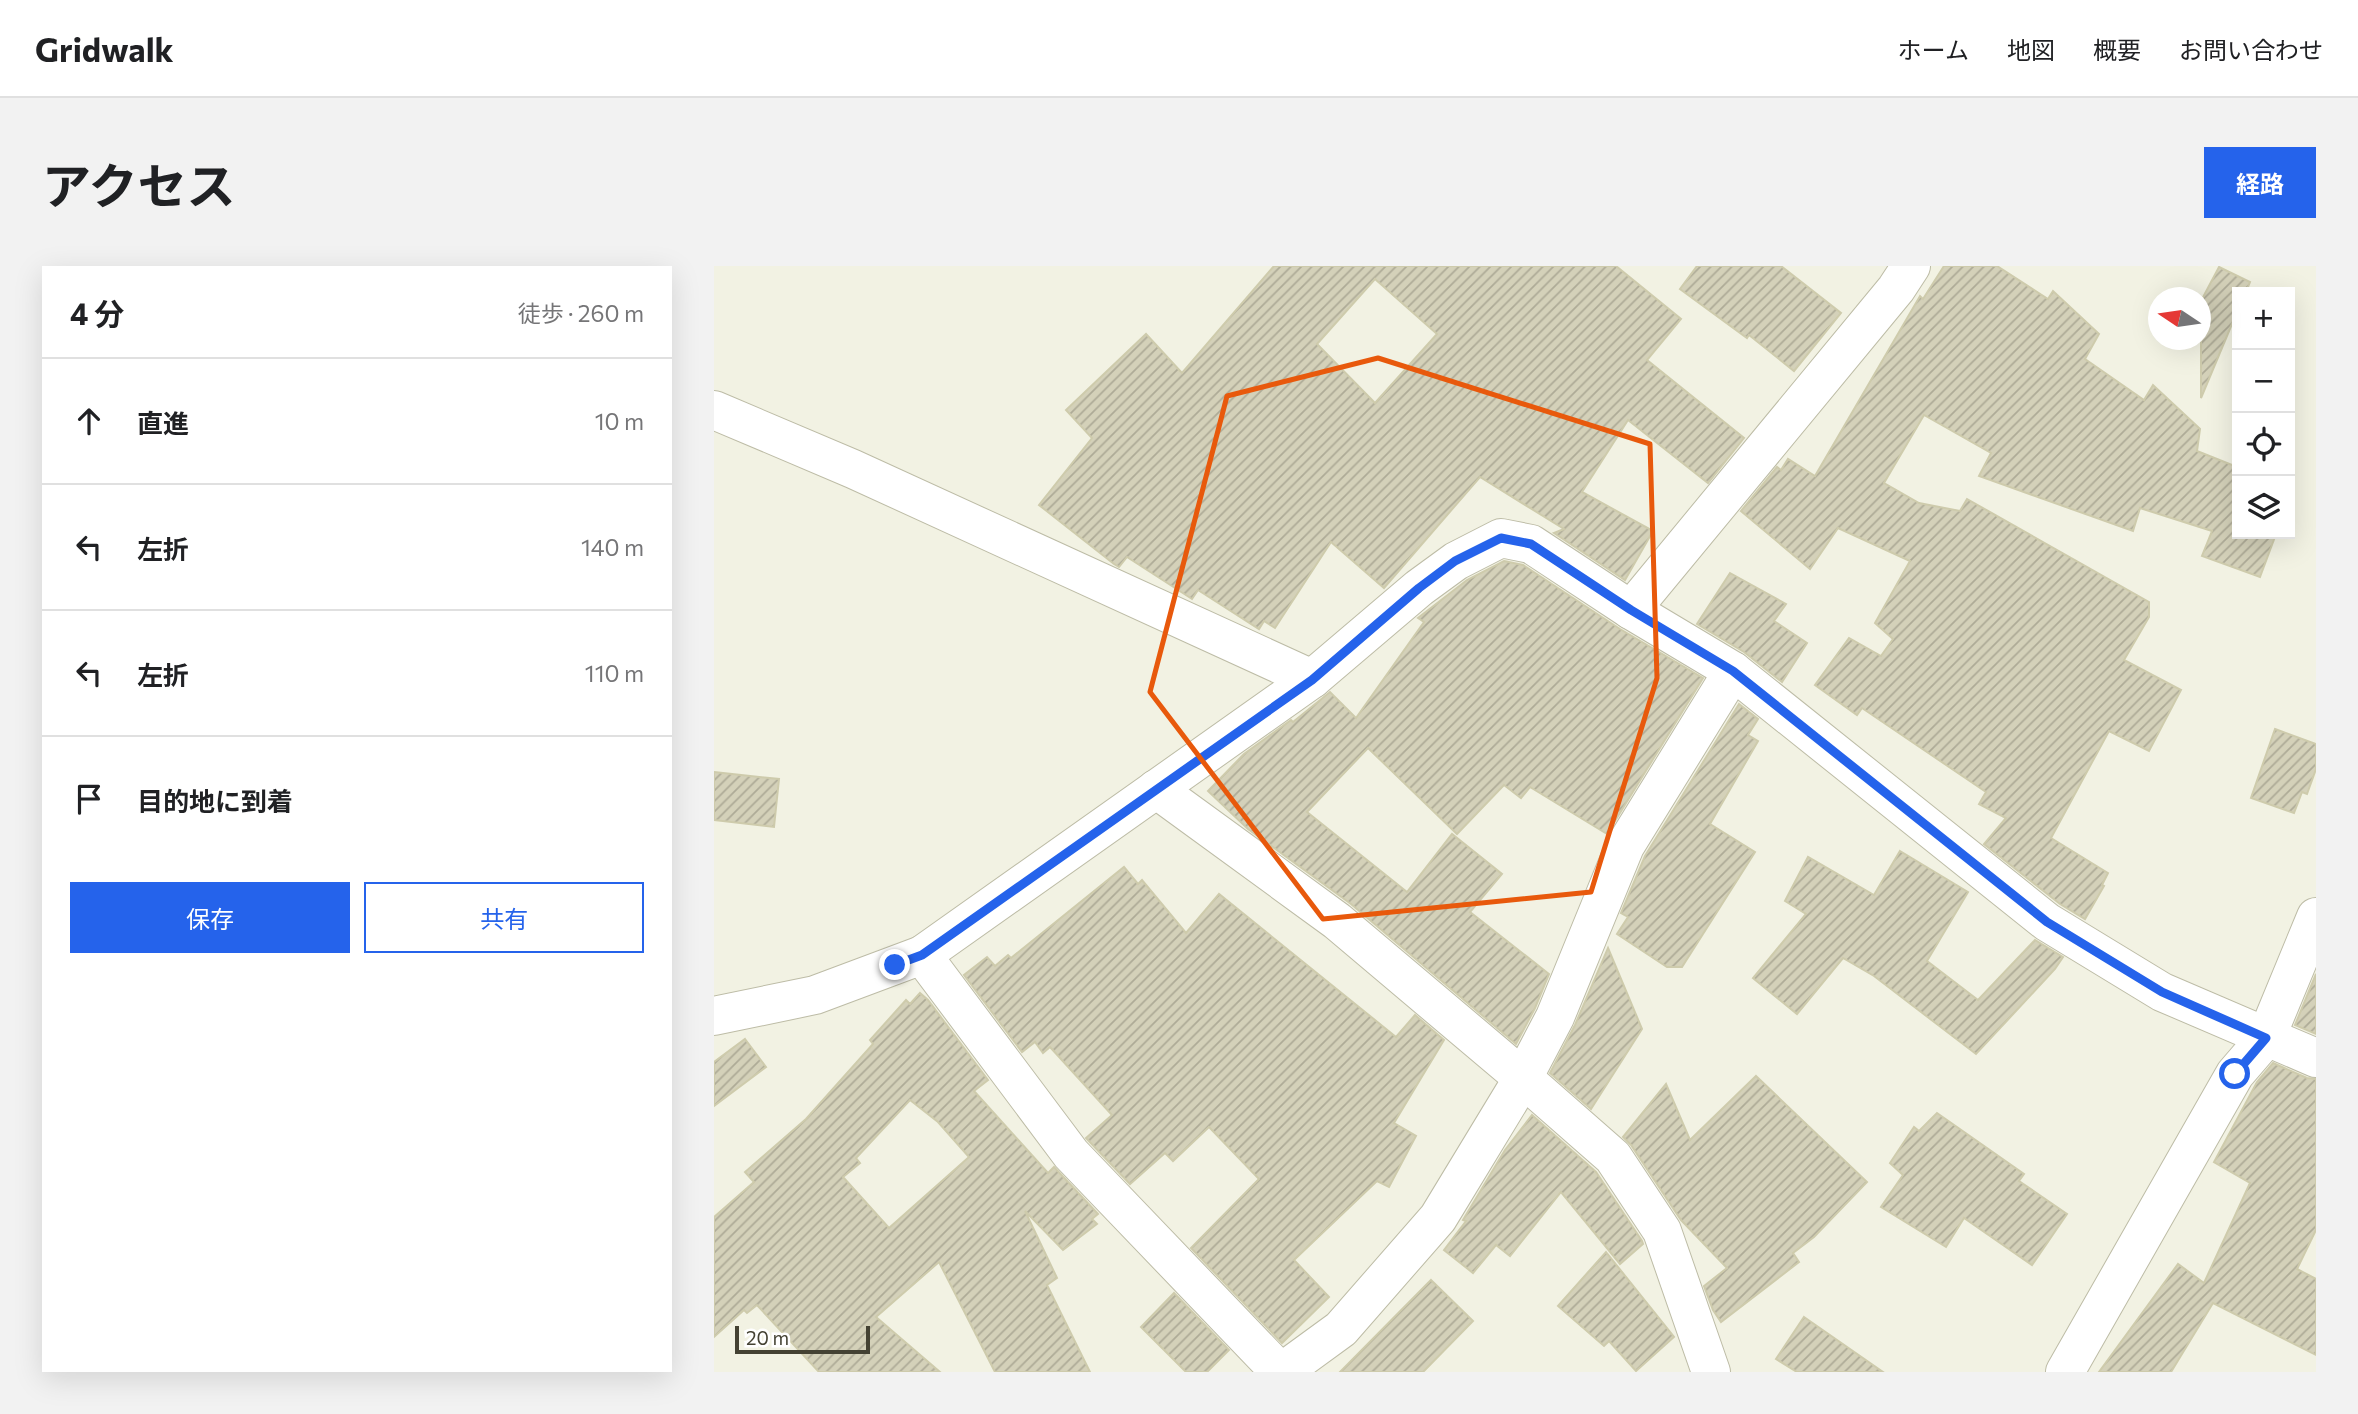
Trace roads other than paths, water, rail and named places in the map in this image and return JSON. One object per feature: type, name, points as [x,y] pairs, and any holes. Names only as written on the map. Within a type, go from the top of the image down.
[{"type":"street","points":[[1631,610],[1896,289],[1911,266]]},
{"type":"street","points":[[714,410],[853,469],[1312,680]]},
{"type":"street","points":[[714,1016],[815,995],[922,955],[1312,680],[1419,588],[1455,561],[1501,538],[1531,544],[1631,610],[1733,671],[2047,922],[2162,992],[2316,1058]]},
{"type":"street","points":[[922,955],[1071,1154],[1281,1372],[1341,1329],[1438,1218],[1523,1078],[1555,1017],[1625,846],[1733,671]]},
{"type":"street","points":[[1156,789],[1337,922],[1613,1157],[1662,1231],[1711,1372]]},
{"type":"street","points":[[2065,1372],[2235,1074],[2266,1038],[2316,917]]}]
